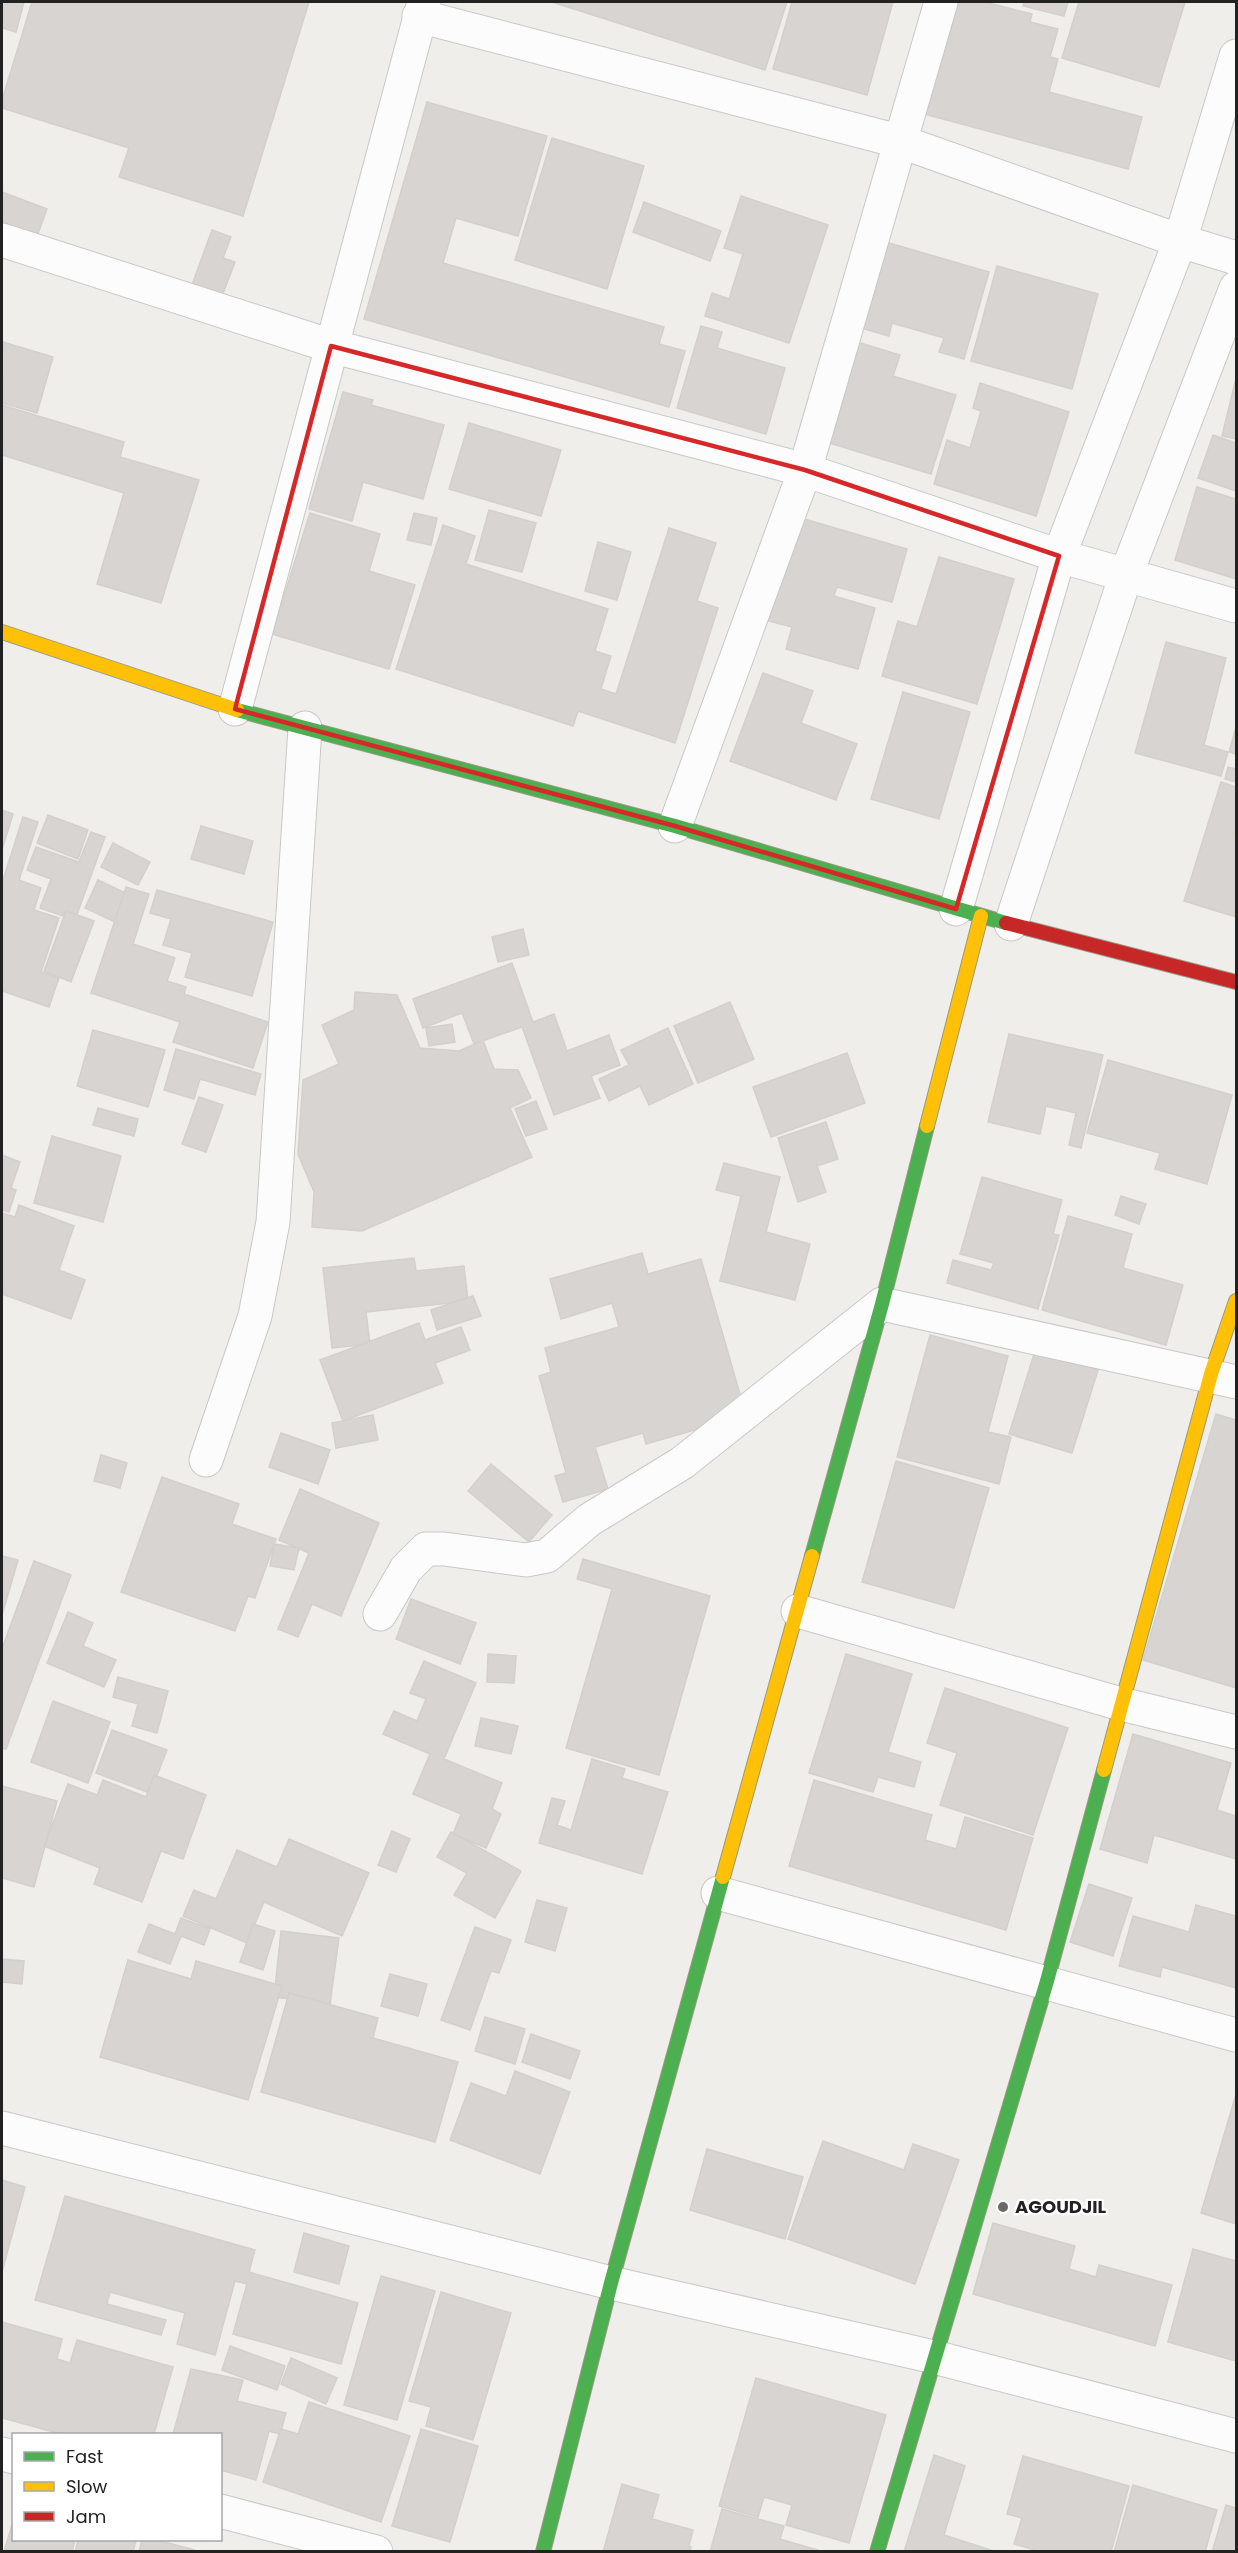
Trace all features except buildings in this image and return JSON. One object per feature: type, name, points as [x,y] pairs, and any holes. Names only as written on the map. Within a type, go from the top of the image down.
[{"type":"street","points":[[675,826],[805,470],[941,2]]},
{"type":"street","points":[[235,709],[422,9],[902,142],[1180,242],[1236,258]]},
{"type":"street","points":[[543,2552],[611,2283],[882,1304],[983,916],[1059,556],[1180,242],[1236,56]]},
{"type":"street","points":[[2,240],[331,346],[805,470],[1059,556],[1236,606]]},
{"type":"street","points":[[983,916],[1126,574],[1236,288]]},
{"type":"street","points":[[2,632],[235,709],[675,826],[983,916],[1236,982]]},
{"type":"street","points":[[206,1460],[255,1316],[273,1222],[306,728]]},
{"type":"street","points":[[877,2552],[1047,1981],[1121,1704],[1224,1378],[1236,1301]]},
{"type":"street","points":[[882,1304],[1224,1378]]},
{"type":"street","points":[[380,1614],[406,1569],[426,1549],[444,1549],[526,1560],[547,1556],[589,1520],[682,1463],[882,1304]]},
{"type":"street","points":[[798,1611],[1121,1704],[1236,1732]]},
{"type":"street","points":[[718,1893],[1047,1981],[1236,2035]]},
{"type":"street","points":[[2,2128],[611,2283],[934,2357],[1236,2436]]},
{"type":"street","points":[[222,2512],[376,2552]]},
{"type":"highlighted area","points":[[331,346],[805,470],[1059,556],[956,909],[675,826],[235,709]]},
{"type":"traffic: fast","points":[[237,710],[675,826],[1006,923]]},
{"type":"traffic: fast","points":[[812,1556],[882,1304],[927,1126]]},
{"type":"traffic: fast","points":[[877,2552],[1047,1981],[1104,1770]]},
{"type":"traffic: fast","points":[[543,2552],[611,2283],[723,1877]]},
{"type":"traffic: slow","points":[[2,632],[237,710]]},
{"type":"traffic: slow","points":[[927,1126],[981,916]]},
{"type":"traffic: slow","points":[[1104,1770],[1211,1374],[1236,1301]]},
{"type":"traffic: slow","points":[[723,1877],[812,1556]]},
{"type":"traffic: jam","points":[[1006,923],[1236,982]]},
{"type":"place","name":"AGOUDJIL","points":[[1003,2207]]}]
